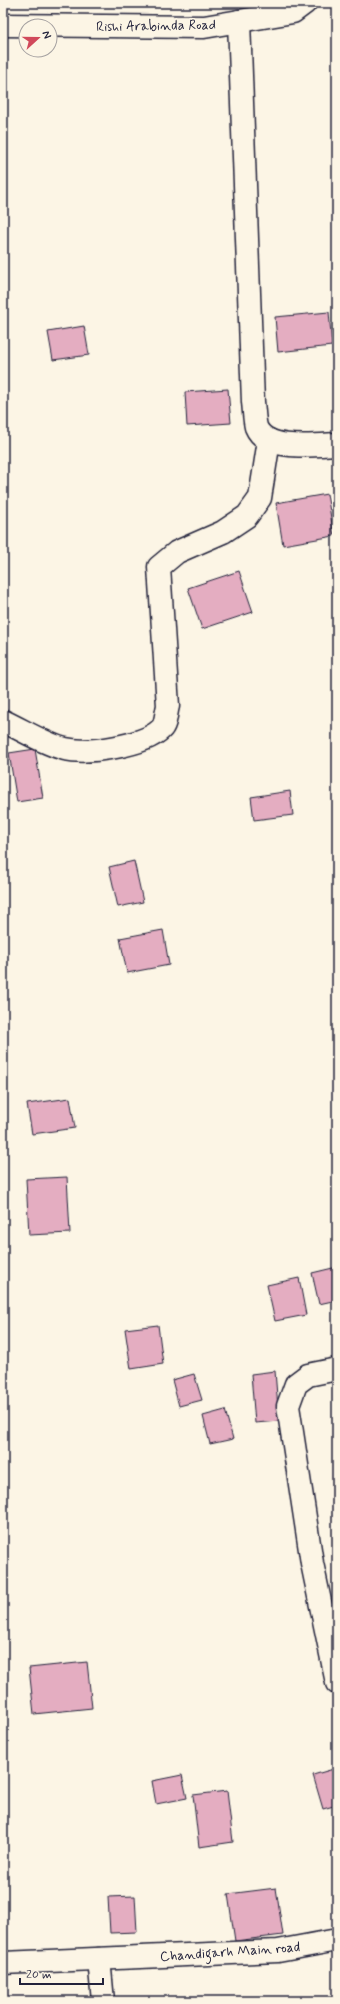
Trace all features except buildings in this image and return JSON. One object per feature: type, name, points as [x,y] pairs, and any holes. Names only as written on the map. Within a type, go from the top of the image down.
[{"type":"street","name":"Rishi Arabinda Road","points":[[3,25],[204,27],[293,12],[305,3]]},
{"type":"street","points":[[239,21],[253,402],[256,427],[269,440],[288,445],[337,444]]},
{"type":"street","points":[[3,721],[46,742],[75,751],[120,746],[148,739],[163,728],[168,706],[159,568],[177,552],[223,532],[247,516],[260,498],[269,440]]},
{"type":"street","points":[[337,1369],[308,1375],[296,1384],[288,1406],[312,1563],[337,1683]]},
{"type":"street","name":"Chandigarh Main road","points":[[3,1963],[278,1951],[337,1940]]},
{"type":"street","points":[[99,1959],[103,2001]]}]
